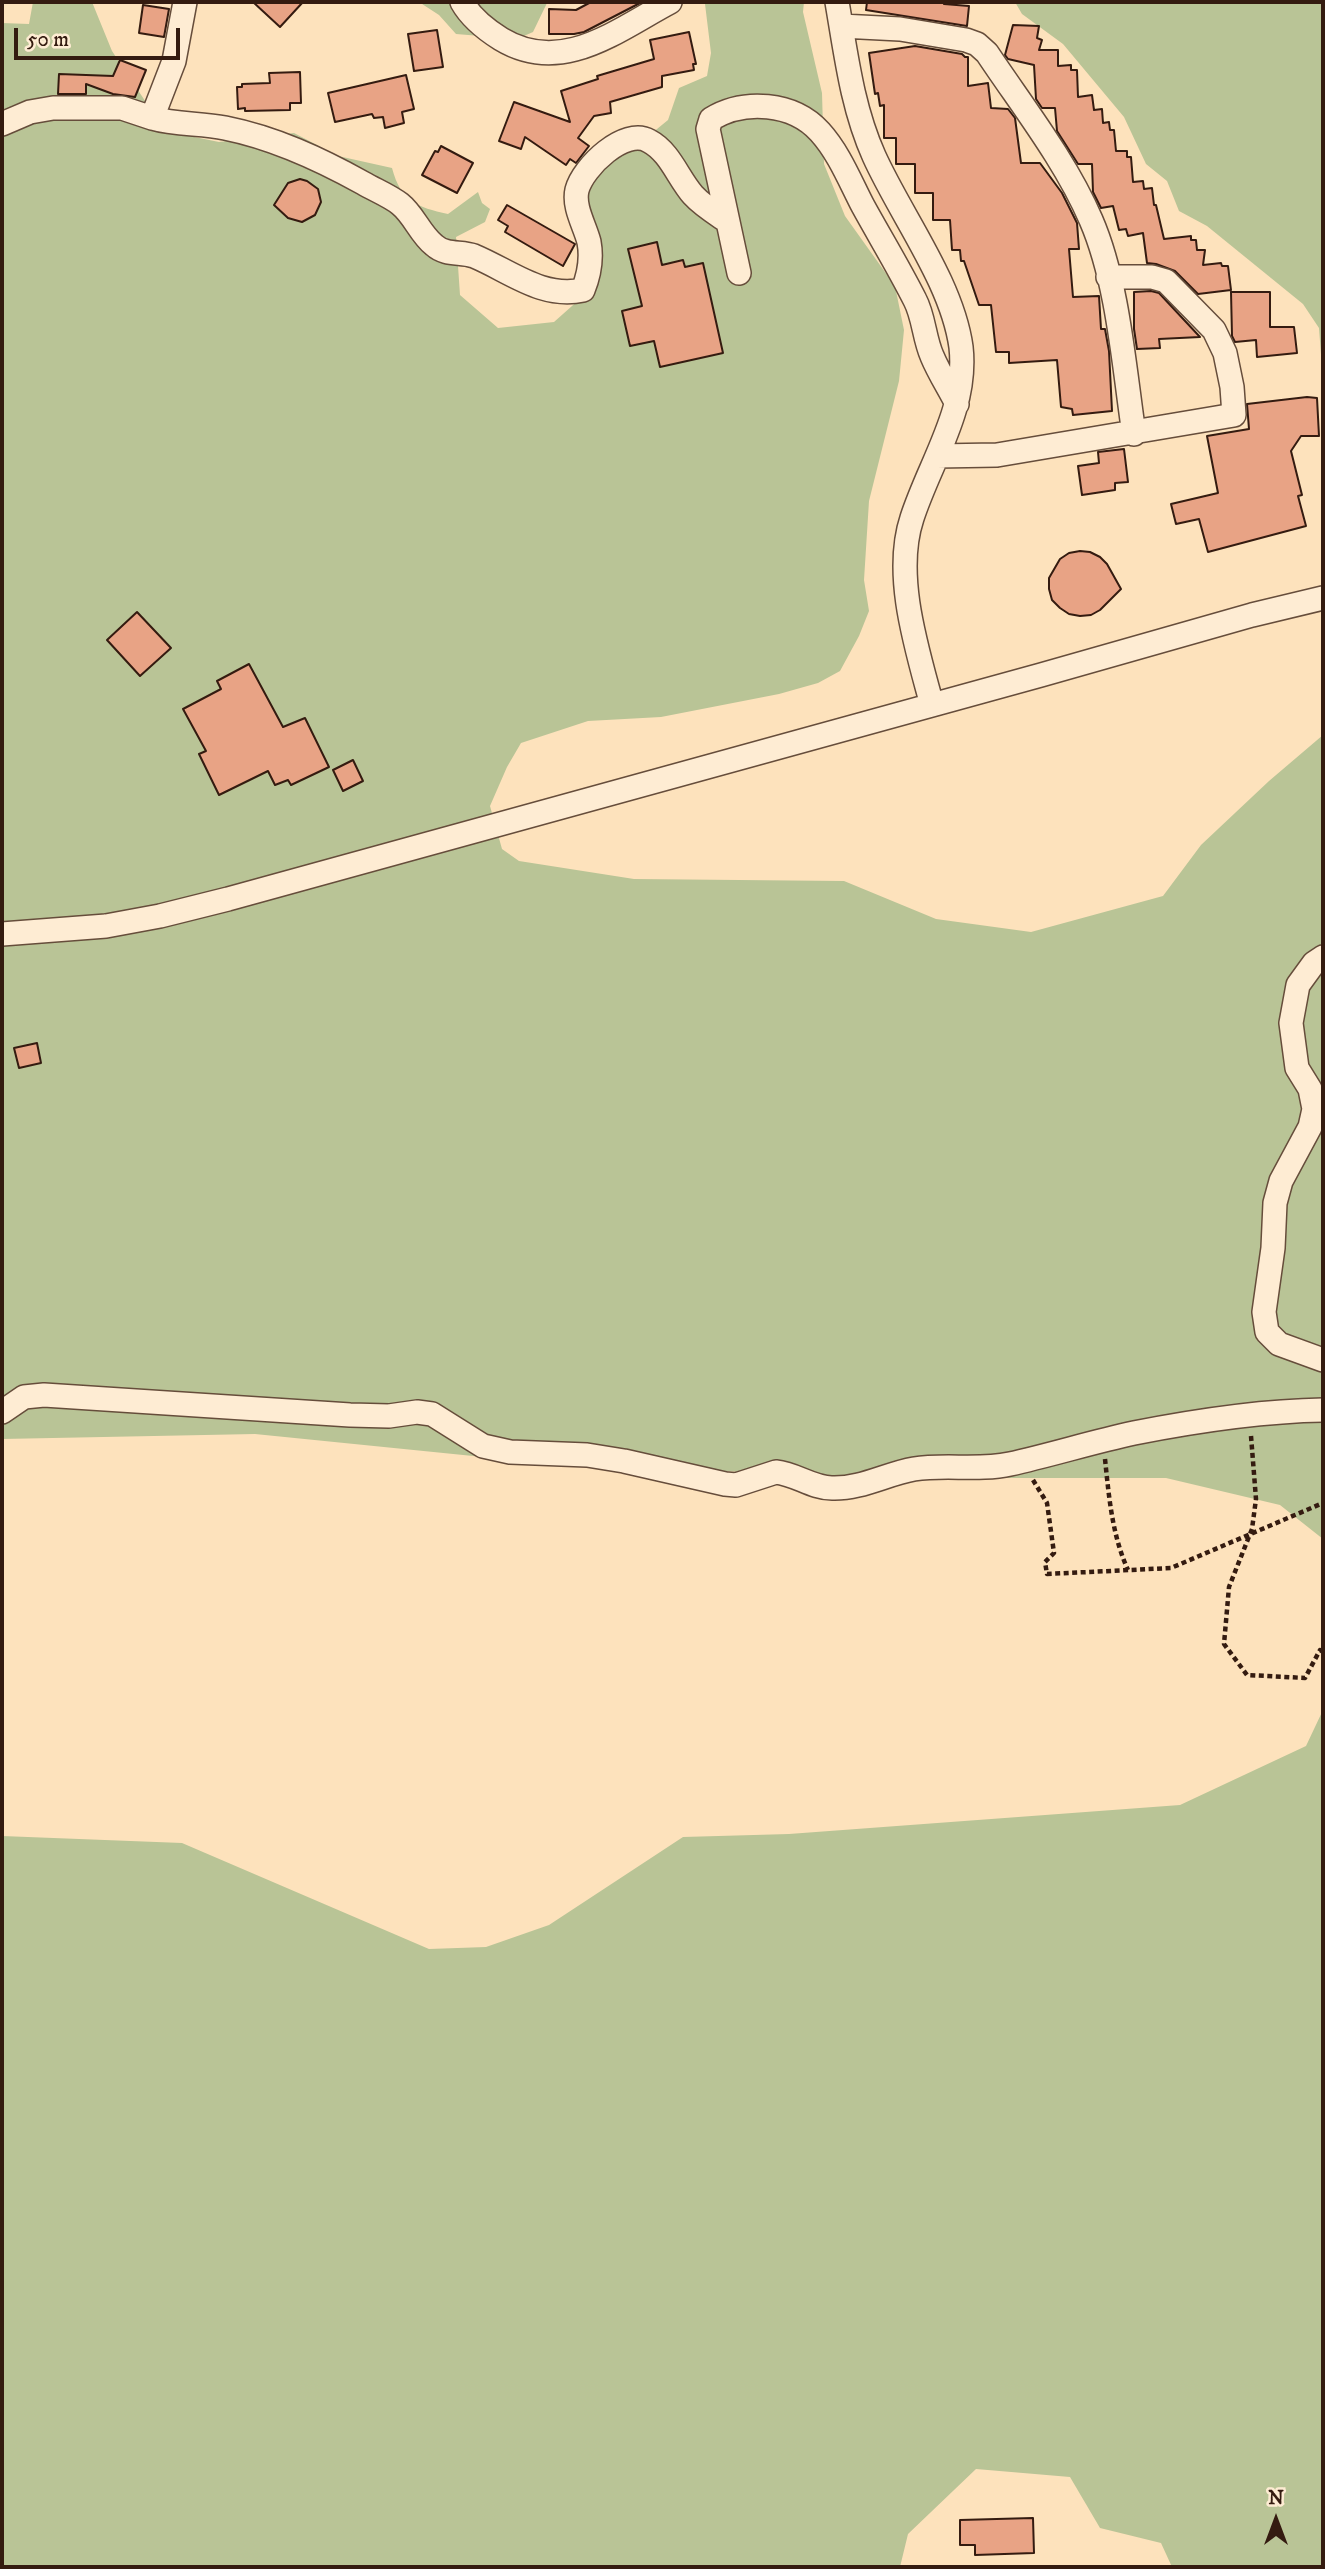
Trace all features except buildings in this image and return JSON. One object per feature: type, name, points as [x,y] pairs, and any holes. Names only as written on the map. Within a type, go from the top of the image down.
[{"type":"street","points":[[152,118],[174,61],[185,2]]},
{"type":"street","points":[[463,2],[484,29],[513,46],[538,53],[562,52],[596,44],[670,2]]},
{"type":"street","points":[[837,2],[862,126],[892,192],[948,297],[961,346],[962,375],[957,404],[911,520],[906,552],[905,579],[915,643],[932,705]]},
{"type":"street","points":[[841,26],[900,29],[966,40],[977,44],[987,53],[1048,143],[1091,220],[1108,277],[1134,434]]},
{"type":"street","points":[[739,273],[708,130],[711,119],[723,112],[740,107],[760,106],[793,115],[819,131],[839,159],[916,303],[931,356],[957,404]]},
{"type":"street","points":[[2,124],[30,112],[53,108],[122,108],[173,123],[223,127],[303,152],[402,205],[436,247],[446,252],[472,256],[538,288],[555,292],[583,290],[590,265],[590,246],[576,203],[576,191],[583,176],[617,142],[634,137],[648,139],[659,148],[692,194],[727,221]]},
{"type":"street","points":[[937,456],[997,455],[1234,415],[1232,387],[1220,340],[1175,289],[1166,281],[1152,277],[1108,277]]},
{"type":"street","points":[[2,934],[106,926],[160,916],[1252,615],[1323,598]]},
{"type":"street","points":[[1323,957],[1314,963],[1298,985],[1291,1023],[1297,1068],[1310,1089],[1314,1109],[1310,1127],[1281,1181],[1275,1203],[1273,1248],[1264,1312],[1267,1332],[1279,1345],[1323,1360]]},
{"type":"street","points":[[2,1412],[24,1397],[44,1395],[337,1414],[389,1416],[417,1412],[432,1414],[483,1446],[510,1452],[599,1457],[736,1485],[776,1472],[804,1479],[820,1487],[841,1488],[914,1469],[1006,1465],[1133,1434],[1249,1416],[1323,1410]]},
{"type":"path","points":[[1249,1416],[1256,1499],[1251,1534],[1229,1587],[1224,1644],[1247,1675],[1305,1678],[1320,1650],[1323,1652]]},
{"type":"path","points":[[1103,1441],[1110,1512],[1128,1570]]},
{"type":"path","points":[[1021,1461],[1047,1503],[1054,1553],[1045,1562],[1047,1574],[1171,1567],[1323,1503]]},
{"type":"green space","points":[[33,2],[92,2],[112,51],[165,131],[219,142],[294,133],[338,156],[392,168],[400,189],[412,201],[427,209],[448,214],[478,192],[482,203],[490,209],[485,222],[456,237],[460,295],[498,328],[554,322],[599,282],[597,239],[583,189],[611,157],[635,147],[668,120],[679,88],[707,76],[711,53],[705,4],[804,2],[803,12],[822,93],[824,164],[845,216],[895,286],[904,330],[899,381],[869,501],[864,580],[869,611],[840,671],[818,683],[779,694],[661,717],[588,721],[521,743],[490,806],[502,849],[519,861],[634,879],[844,881],[936,919],[1031,932],[1163,896],[1201,845],[1323,735],[1323,1539],[1280,1505],[1166,1478],[846,1478],[483,1457],[255,1434],[2,1439],[2,23],[29,24]]},
{"type":"green space","points":[[419,2],[568,2],[547,3],[533,32],[517,39],[456,34],[439,15]]},
{"type":"green space","points":[[1015,2],[1323,2],[1323,381],[1319,328],[1303,304],[1207,226],[1179,211],[1167,181],[1146,164],[1124,117],[1063,44],[1022,14]]},
{"type":"green space","points":[[1323,1710],[1323,2567],[1172,2567],[1161,2543],[1100,2528],[1070,2477],[976,2469],[908,2534],[900,2567],[2,2567],[2,1836],[182,1843],[429,1949],[486,1947],[549,1925],[683,1837],[789,1834],[1180,1805],[1306,1746]]}]
